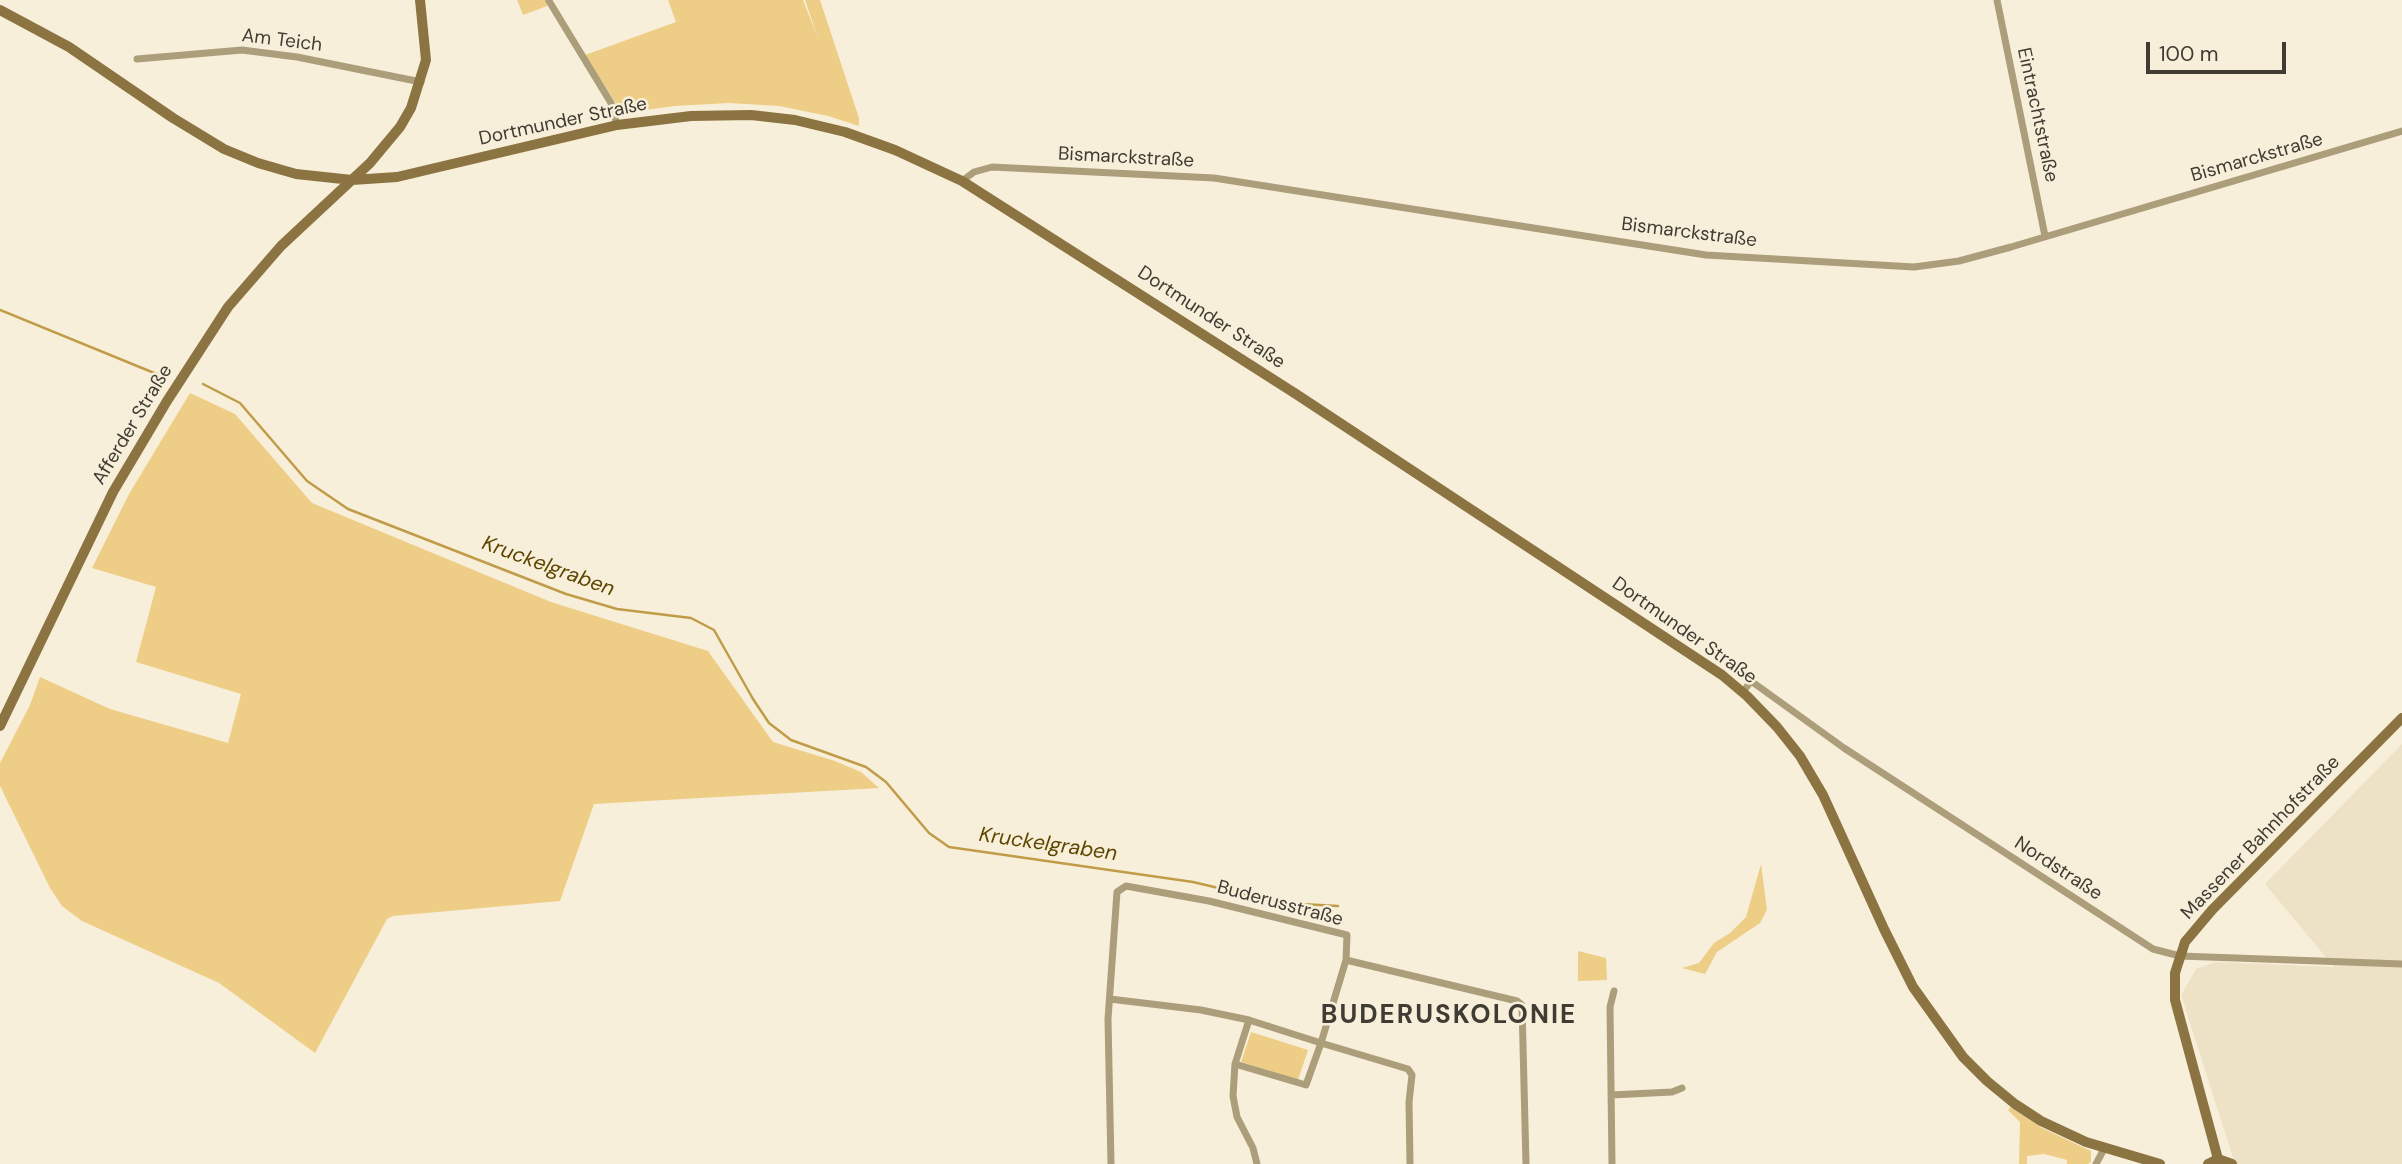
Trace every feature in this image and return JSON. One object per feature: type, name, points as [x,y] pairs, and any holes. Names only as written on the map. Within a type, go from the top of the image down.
[{"type":"main road","name":"Afferder Straße","points":[[0,726],[113,492],[228,307],[281,246],[370,163],[400,127],[411,108],[426,60],[420,0]]},
{"type":"main road","name":"Dortmunder Straße","points":[[0,10],[69,47],[173,118],[224,149],[296,174],[352,180],[421,173],[617,125],[663,118],[751,115],[794,120],[845,132],[962,181],[1534,549],[1696,656],[1743,692],[1777,727],[1800,756],[1823,795],[1913,987],[1963,1057],[2015,1104],[2067,1134],[2104,1149],[2160,1164]]},
{"type":"main road","name":"Massener Bahnhofstraße","points":[[2213,1161],[2175,1000],[2175,973],[2185,942],[2194,929],[2402,718]]},
{"type":"main road","points":[[2213,1161],[2232,1164]]},
{"type":"street","name":"Eintrachtstraße","points":[[1997,0],[2045,236]]},
{"type":"street","points":[[549,1],[611,103],[617,125]]},
{"type":"street","name":"Am Teich","points":[[137,59],[242,50],[297,57],[421,82]]},
{"type":"street","name":"Bismarckstraße","points":[[962,181],[974,172],[992,167],[1214,178],[1706,255],[1914,267],[1959,261],[2402,131]]},
{"type":"street","name":"Nordstraße","points":[[1743,692],[1751,681],[1844,748],[2152,949],[2180,956],[2402,964]]},
{"type":"street","name":"Buderusstraße","points":[[1111,1164],[1108,1019],[1117,892],[1122,887],[1209,901],[1347,935],[1346,960],[1522,1004],[1526,1164]]},
{"type":"street","points":[[1235,1063],[1306,1085],[1346,960]]},
{"type":"street","points":[[1612,1164],[1610,1007],[1614,991]]},
{"type":"street","points":[[1110,999],[1201,1010],[1249,1020],[1411,1071],[1410,1164]]},
{"type":"street","points":[[1249,1020],[1235,1063],[1234,1107],[1253,1148],[1257,1164]]},
{"type":"street","points":[[1611,1095],[1672,1092],[1682,1088]]},
{"type":"street","points":[[2096,1164],[2104,1149]]},
{"type":"shaded area","points":[[517,0],[546,0],[547,6],[523,15]]},
{"type":"shaded area","points":[[668,0],[803,0],[818,38],[805,0],[820,0],[859,118],[859,126],[828,116],[779,106],[729,103],[622,113],[585,55],[676,22]]},
{"type":"shaded area","points":[[190,393],[235,414],[312,503],[551,602],[708,651],[773,742],[861,772],[879,788],[594,804],[560,901],[393,916],[387,919],[315,1053],[219,983],[82,921],[62,906],[50,888],[0,786],[0,763],[30,705],[40,677],[110,709],[228,743],[241,694],[136,662],[156,587],[92,568],[129,494]]},
{"type":"shaded area","points":[[2402,744],[2402,1164],[2235,1164],[2181,995],[2196,969],[2216,962],[2334,967],[2265,884]]},
{"type":"shaded area","points":[[1761,864],[1767,910],[1760,923],[1717,952],[1705,974],[1682,968],[1699,963],[1714,943],[1730,933],[1746,917]]},
{"type":"shaded area","points":[[1578,951],[1606,958],[1607,980],[1578,981]]},
{"type":"shaded area","points":[[1251,1032],[1308,1050],[1298,1080],[1241,1062]]},
{"type":"shaded area","points":[[2010,1107],[2042,1128],[2091,1151],[2091,1162],[2067,1164],[2067,1160],[2044,1154],[2027,1156],[2027,1164],[2019,1164],[2020,1122],[2008,1110]]},
{"type":"waterway","name":"Kruckelgraben","points":[[0,310],[164,377]]},
{"type":"waterway","name":"Kruckelgraben","points":[[203,384],[240,403],[307,481],[348,509],[566,594],[617,609],[691,618],[714,630],[769,723],[791,740],[866,767],[886,782],[929,833],[949,847],[1193,882],[1282,903],[1338,906]]},
{"type":"district","name":"BUDERUSKOLONIE","points":[[1449,1016]]}]
